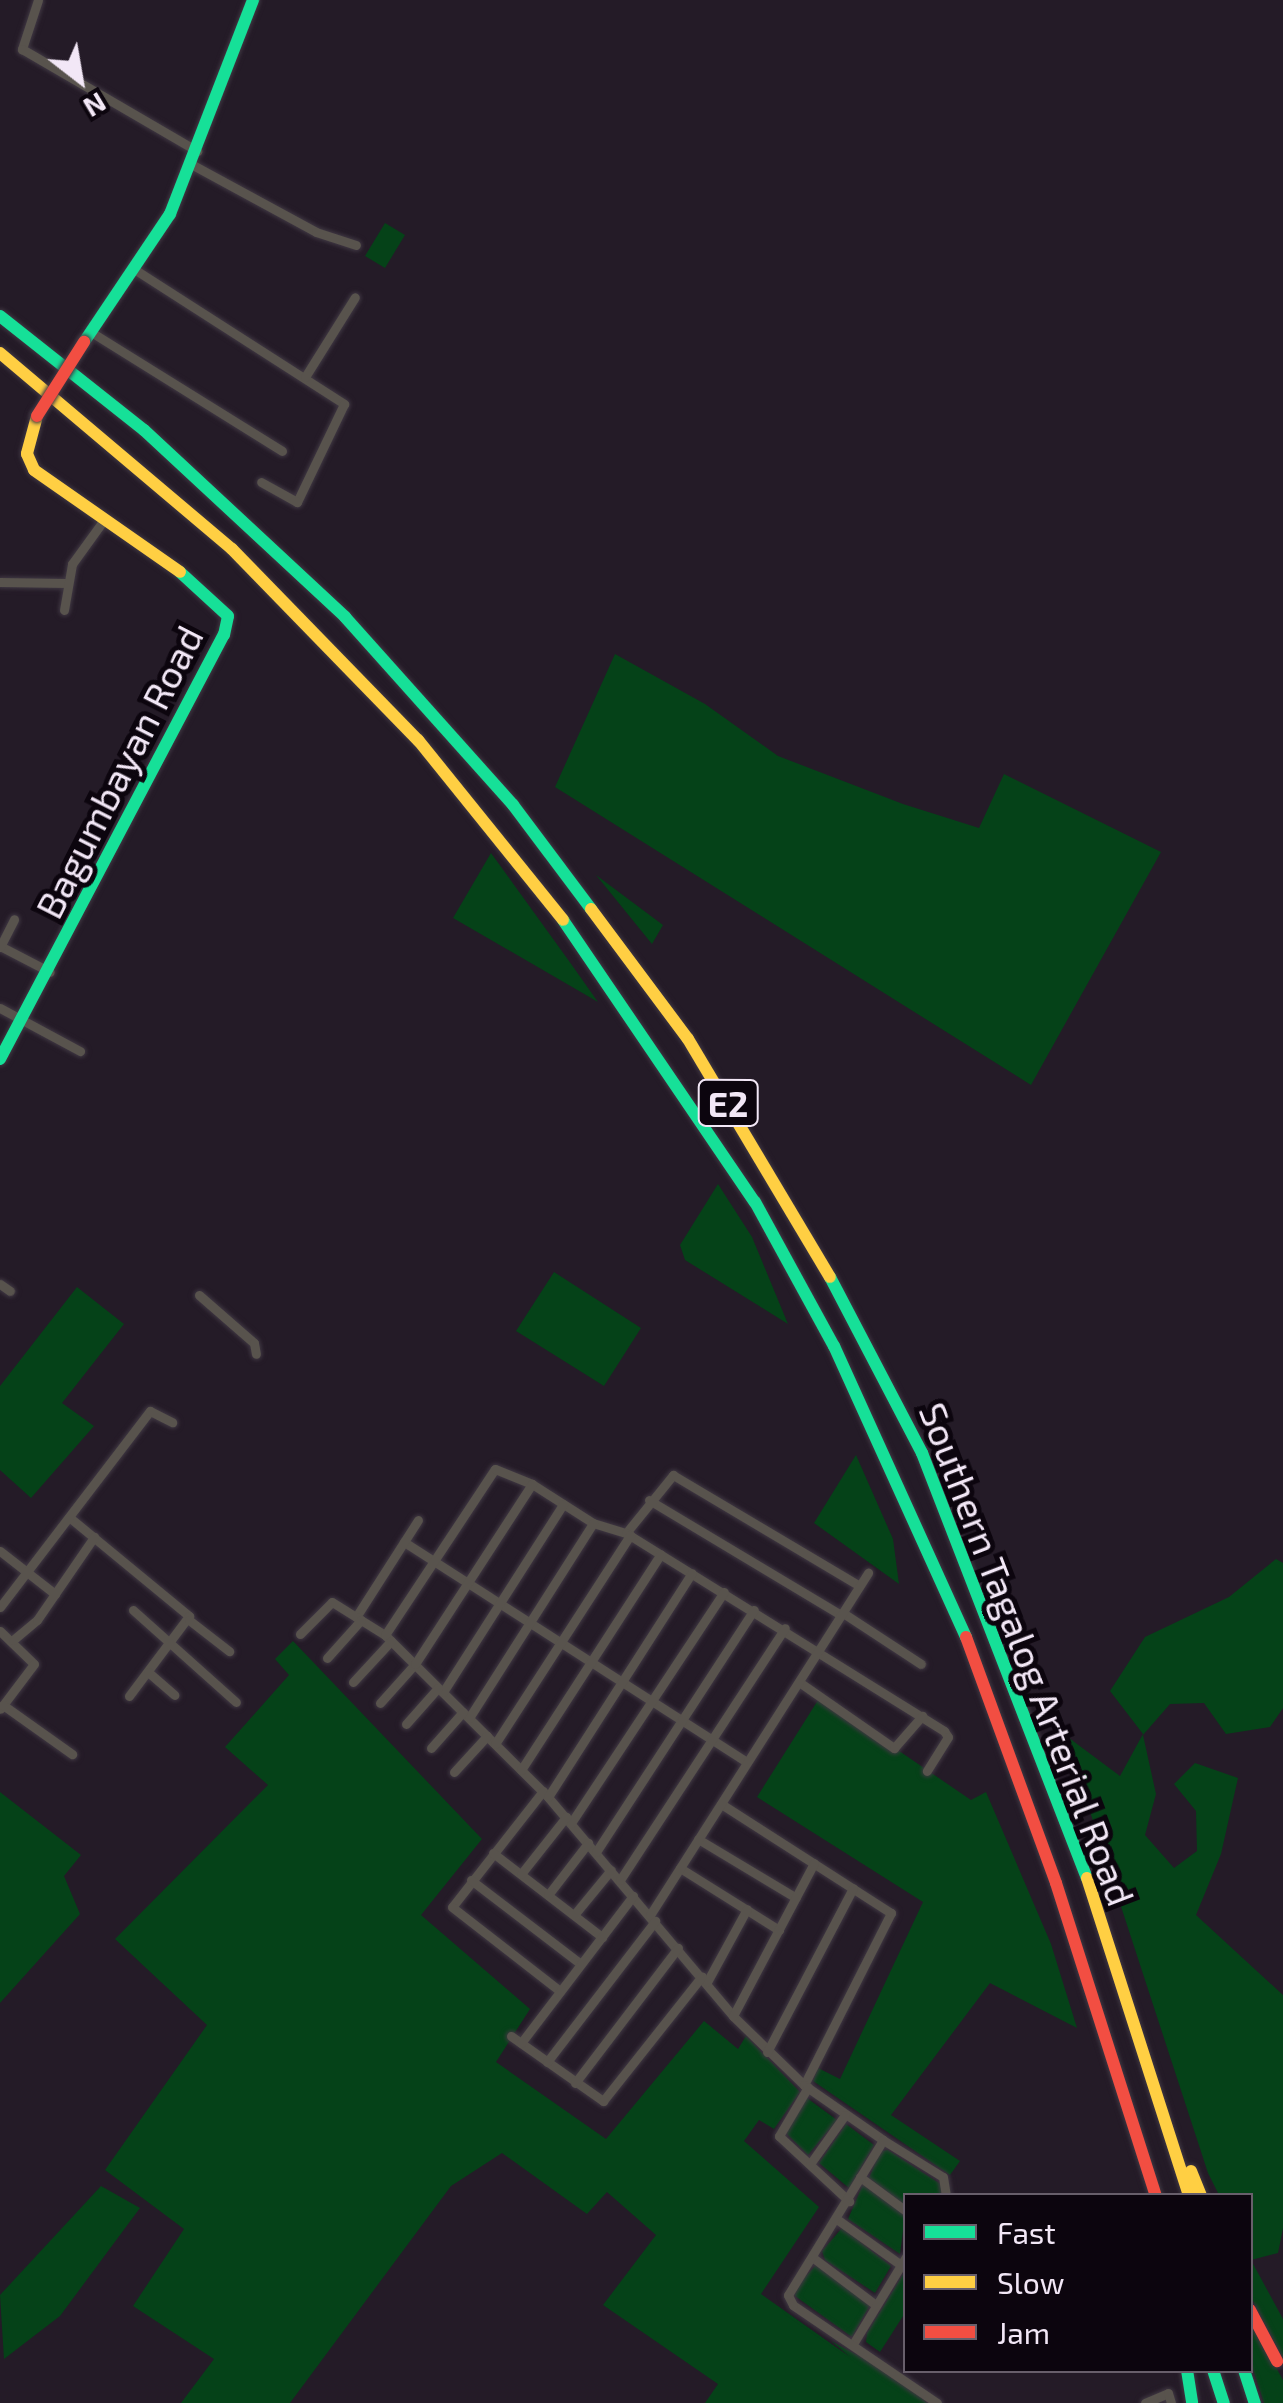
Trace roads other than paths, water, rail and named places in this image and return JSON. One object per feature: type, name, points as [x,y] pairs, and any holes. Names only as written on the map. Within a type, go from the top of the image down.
[{"type":"main road","points":[[88,337],[170,214],[253,0]]},
{"type":"main road","name":"Southern Tagalog Arterial Road","points":[[0,316],[144,430],[345,617],[513,805],[688,1039],[860,1328],[922,1453],[1040,1748],[1188,2193]]},
{"type":"main road","name":"Bagumbayan Road","points":[[0,1060],[50,972],[224,636],[228,616],[211,594],[34,470],[27,454],[38,416],[88,337]]},
{"type":"main road","name":"Southern Tagalog Arterial Road","points":[[0,352],[232,549],[418,740],[580,941],[658,1051],[755,1202],[902,1484],[1006,1742],[1155,2193]]},
{"type":"main road","points":[[1113,2065],[1147,2193]]},
{"type":"main road","points":[[1156,2090],[1200,2193]]},
{"type":"main road","points":[[1253,2316],[1277,2360]]},
{"type":"main road","points":[[1187,2373],[1192,2403]]},
{"type":"main road","points":[[1214,2373],[1224,2403]]},
{"type":"main road","points":[[1245,2373],[1255,2403]]},
{"type":"street","points":[[38,0],[22,49],[316,232],[356,245]]},
{"type":"street","points":[[134,268],[305,377],[346,410],[297,502],[261,482]]},
{"type":"street","points":[[305,377],[355,297]]},
{"type":"street","points":[[88,337],[282,451]]},
{"type":"street","points":[[64,610],[66,583],[102,521]]},
{"type":"street","points":[[0,582],[66,583]]},
{"type":"street","points":[[14,919],[0,946],[50,972]]},
{"type":"street","points":[[0,1008],[80,1051]]},
{"type":"street","points":[[0,1284],[10,1291]]},
{"type":"street","points":[[199,1294],[254,1343],[256,1354]]},
{"type":"street","points":[[0,1608],[150,1411],[172,1422]]},
{"type":"street","points":[[353,1682],[388,1638],[494,1469],[532,1484],[593,1523],[628,1534],[820,1649],[922,1716],[948,1737],[927,1771]]},
{"type":"street","points":[[454,1772],[491,1740],[561,1642],[649,1500],[673,1474],[860,1586]]},
{"type":"street","points":[[380,1703],[415,1664],[532,1484]]},
{"type":"street","points":[[649,1500],[921,1664]]},
{"type":"street","points":[[406,1724],[440,1690],[563,1504]]},
{"type":"street","points":[[69,1517],[229,1650]]},
{"type":"street","points":[[327,1658],[359,1619],[418,1520]]},
{"type":"street","points":[[432,1748],[466,1715],[593,1523]]},
{"type":"street","points":[[13,1640],[55,1594],[94,1538]]},
{"type":"street","points":[[404,1542],[747,1762]]},
{"type":"street","points":[[0,1551],[55,1594]]},
{"type":"street","points":[[521,1770],[661,1554]]},
{"type":"street","points":[[560,1991],[454,1910],[471,1880],[545,1794],[692,1572]]},
{"type":"street","points":[[547,2062],[652,1918],[868,1572]]},
{"type":"street","points":[[521,1874],[568,1820],[724,1592]]},
{"type":"street","points":[[300,1634],[332,1602],[388,1638],[545,1794],[767,2052],[846,2115],[942,2177],[945,2193]]},
{"type":"street","points":[[133,1610],[168,1646],[236,1702]]},
{"type":"street","points":[[548,1895],[592,1847],[754,1610]]},
{"type":"street","points":[[128,1696],[189,1620]]},
{"type":"street","points":[[620,1880],[785,1628]]},
{"type":"street","points":[[0,1632],[13,1640],[34,1664],[2,1707],[72,1754]]},
{"type":"street","points":[[148,1672],[174,1695]]},
{"type":"street","points":[[798,1682],[894,1748],[922,1716]]},
{"type":"street","points":[[721,1804],[888,1908],[891,1918],[778,2134],[849,2201]]},
{"type":"street","points":[[698,1839],[796,1898]]},
{"type":"street","points":[[493,1852],[602,1936]]},
{"type":"street","points":[[733,2016],[814,1863]]},
{"type":"street","points":[[680,1868],[779,1930]]},
{"type":"street","points":[[574,1915],[611,1870]]},
{"type":"street","points":[[471,1880],[581,1964]]},
{"type":"street","points":[[767,2052],[852,1888]]},
{"type":"street","points":[[633,1896],[560,1991],[516,2039],[575,2083],[606,2100],[705,1979],[746,1909]]},
{"type":"street","points":[[575,2083],[678,1948]]},
{"type":"street","points":[[810,2164],[846,2115]]},
{"type":"street","points":[[882,2140],[838,2220],[791,2284],[790,2300],[936,2403]]},
{"type":"street","points":[[860,2177],[903,2209]]},
{"type":"street","points":[[838,2220],[903,2261],[854,2344]]},
{"type":"street","points":[[812,2257],[876,2305]]},
{"type":"street","points":[[1145,2403],[1168,2392],[1171,2403]]}]
